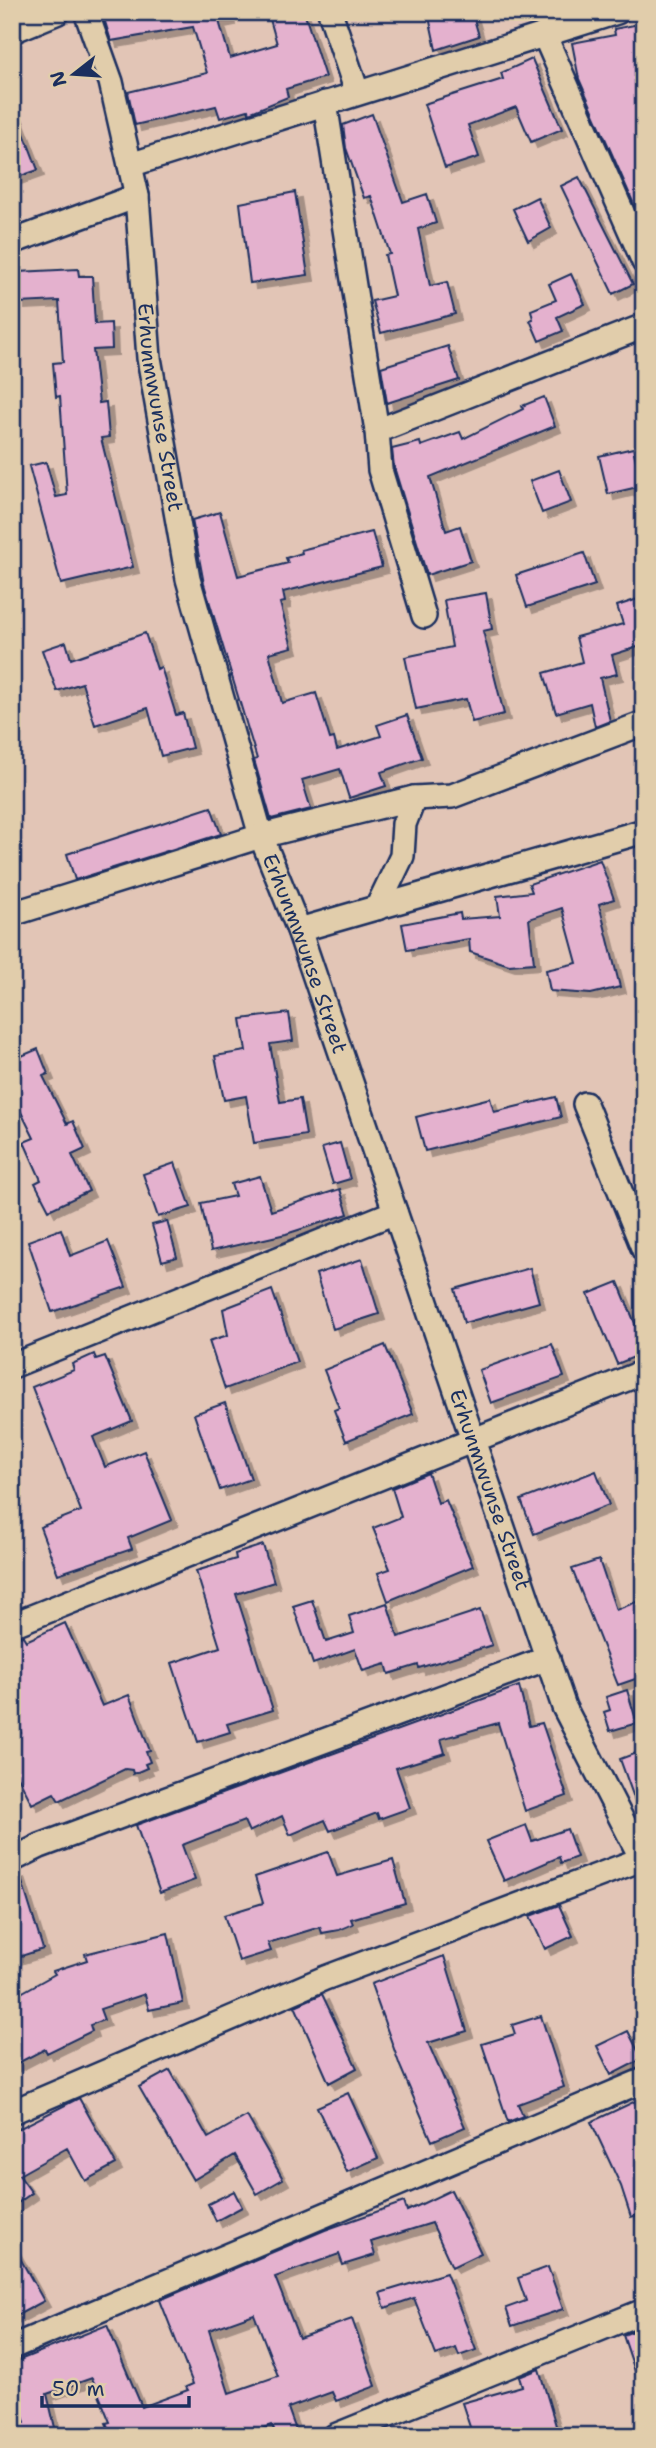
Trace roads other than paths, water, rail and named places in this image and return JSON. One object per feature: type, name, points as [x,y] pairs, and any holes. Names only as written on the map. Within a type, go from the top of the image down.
[{"type":"street","points":[[12,31],[58,12]]},
{"type":"street","name":"Erhunmwunse Street","points":[[86,12],[111,82],[137,196],[149,358],[188,579],[261,836],[299,930],[564,1707],[643,1861]]},
{"type":"street","points":[[330,12],[357,92]]},
{"type":"street","points":[[130,165],[617,12]]},
{"type":"street","points":[[544,34],[644,262]]},
{"type":"street","points":[[325,103],[377,431],[380,470],[424,616]]},
{"type":"street","points":[[12,242],[137,196]]},
{"type":"street","points":[[377,431],[644,326]]},
{"type":"street","points":[[12,914],[261,836],[414,798],[452,796],[644,723]]},
{"type":"street","points":[[377,908],[402,856],[404,824],[414,798]]},
{"type":"street","points":[[299,930],[644,831]]},
{"type":"street","points":[[585,1104],[644,1250]]},
{"type":"street","points":[[12,1366],[395,1212]]},
{"type":"street","points":[[12,1625],[644,1372]]},
{"type":"street","points":[[12,1860],[53,1841],[548,1658]]},
{"type":"street","points":[[12,2112],[325,1978],[643,1861]]},
{"type":"street","points":[[12,2347],[644,2080]]},
{"type":"street","points":[[335,2436],[644,2311]]}]
